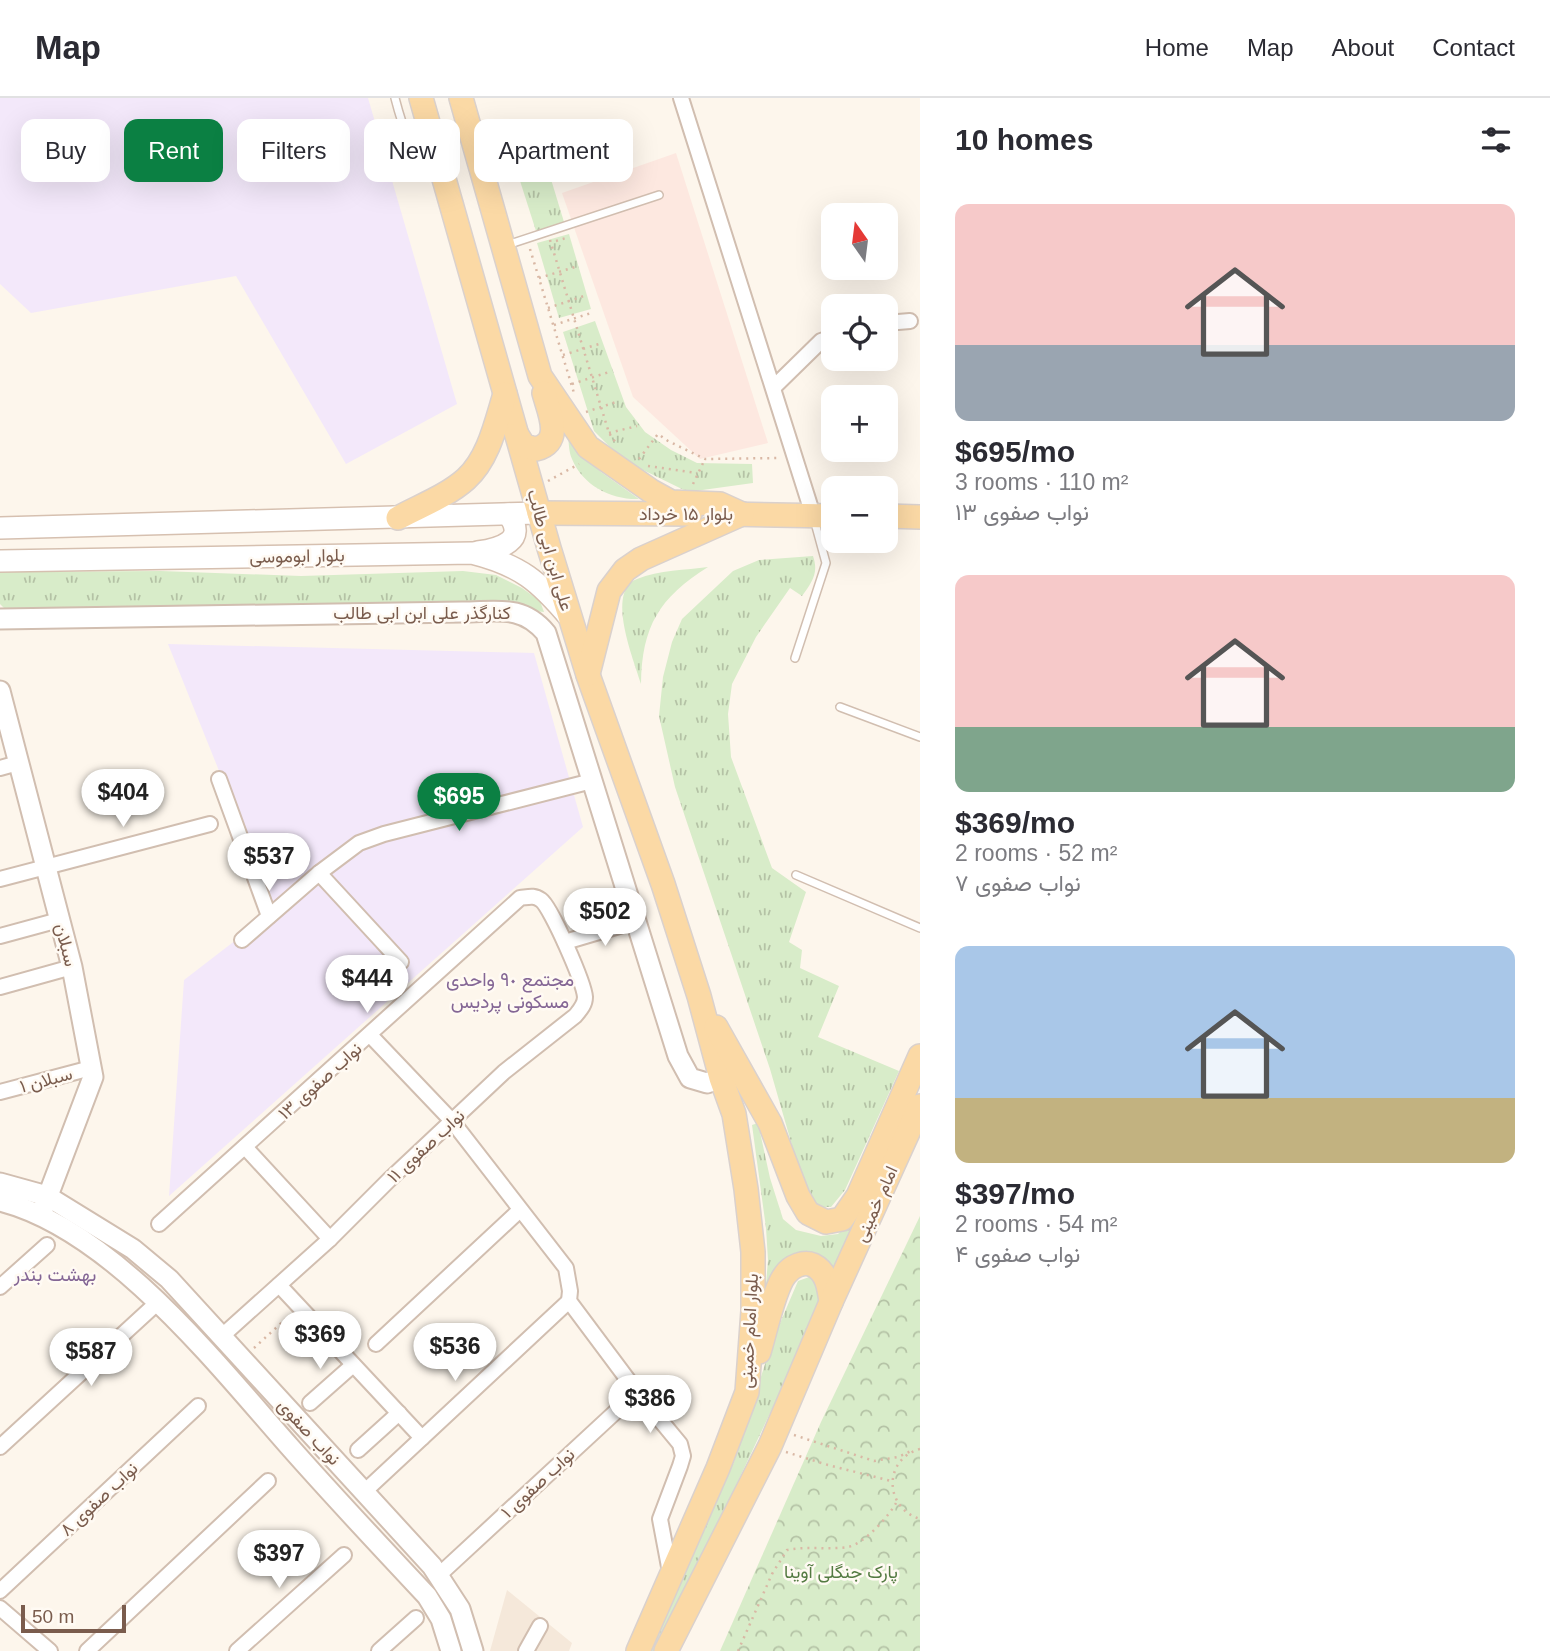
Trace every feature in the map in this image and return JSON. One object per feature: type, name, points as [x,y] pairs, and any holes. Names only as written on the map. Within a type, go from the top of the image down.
[{"type":"main road","name":"علی ابن ابی طالب","points":[[421,98],[427,119]]},
{"type":"main road","points":[[461,98],[553,427],[551,439],[542,448],[530,449],[524,446],[517,435]]},
{"type":"main road","name":"علی ابن ابی طالب","points":[[444,182],[587,675],[663,884],[699,996]]},
{"type":"main road","points":[[540,376],[588,447],[597,454],[671,502],[720,504],[741,514]]},
{"type":"main road","points":[[398,518],[448,491],[465,480],[476,468],[490,443],[505,394]]},
{"type":"main road","name":"بلوار ابوموسی","points":[[0,528],[539,513]]},
{"type":"main road","name":"بلوار ۱۵ خرداد","points":[[539,513],[821,515]]},
{"type":"main road","points":[[472,553],[508,544],[515,534],[514,523],[508,514]]},
{"type":"main road","points":[[587,675],[609,592],[625,570],[641,559],[741,514]]},
{"type":"main road","points":[[898,516],[920,516]]},
{"type":"main road","name":"بلوار ابوموسی","points":[[0,561],[472,553],[503,560],[528,576],[550,594],[570,618]]},
{"type":"main road","points":[[699,996],[770,1123],[798,1196],[808,1213],[826,1222],[842,1219],[858,1196],[920,1056]]},
{"type":"main road","name":"بلوار امام خمینی","points":[[638,1651],[718,1468],[747,1392],[754,1311],[753,1252],[738,1135],[699,996]]},
{"type":"main road","name":"امام خمینی","points":[[831,1302],[920,1106]]},
{"type":"main road","points":[[666,1651],[773,1438],[831,1302],[826,1277],[820,1269],[807,1262],[795,1266],[785,1274],[747,1392]]},
{"type":"street","points":[[681,98],[795,457],[821,511]]},
{"type":"street","points":[[898,322],[910,321]]},
{"type":"street","points":[[774,387],[821,341]]},
{"type":"street","name":"کنارگذر علی ابن ابی طالب","points":[[0,620],[519,612],[536,620],[546,633],[678,1056],[691,1079],[706,1083],[721,1078]]},
{"type":"street","name":"سبلان","points":[[0,691],[9,766],[60,920],[93,1077],[44,1205]]},
{"type":"street","points":[[219,779],[269,916]]},
{"type":"street","points":[[242,940],[318,873],[359,843],[384,834],[592,781]]},
{"type":"street","points":[[0,879],[210,824]]},
{"type":"street","points":[[318,873],[401,962]]},
{"type":"street","name":"نواب صفوی ۱۳","points":[[159,1224],[520,898],[532,896],[544,902],[565,942]]},
{"type":"street","points":[[0,936],[60,920]]},
{"type":"street","points":[[565,942],[636,921]]},
{"type":"street","name":"نواب صفوی ۱۱","points":[[222,1336],[330,1239],[388,1180],[504,1072],[575,1016],[583,1006],[585,995],[565,942]]},
{"type":"street","points":[[0,987],[72,967]]},
{"type":"street","points":[[346,1509],[569,1301],[570,1291],[566,1268],[452,1121],[370,1035]]},
{"type":"street","name":"سبلان ۱","points":[[0,1093],[91,1068]]},
{"type":"street","points":[[245,1147],[330,1239]]},
{"type":"street","name":"نواب صفوی","points":[[0,1183],[133,1249],[169,1279],[439,1575],[460,1609],[473,1651]]},
{"type":"street","name":"نواب صفوی","points":[[0,1201],[44,1205]]},
{"type":"street","name":"نواب صفوی","points":[[44,1205],[55,1222],[98,1251],[139,1284],[205,1352],[433,1604],[445,1626],[451,1651]]},
{"type":"street","points":[[376,1344],[520,1210]]},
{"type":"street","points":[[0,1287],[47,1245]]},
{"type":"street","points":[[279,1285],[422,1438]]},
{"type":"street","points":[[569,1301],[680,1444],[683,1456],[660,1519],[671,1576]]},
{"type":"street","points":[[3,1439],[158,1303]]},
{"type":"street","points":[[205,1352],[222,1336]]},
{"type":"street","points":[[310,1403],[353,1365]]},
{"type":"street","name":"نواب صفوی ۱","points":[[439,1575],[637,1392]]},
{"type":"street","name":"نواب صفوی ۸","points":[[0,1591],[198,1406]]},
{"type":"street","points":[[358,1450],[399,1413]]},
{"type":"street","points":[[87,1651],[268,1481]]},
{"type":"street","points":[[237,1651],[344,1555]]},
{"type":"street","points":[[0,1608],[50,1651]]},
{"type":"street","points":[[379,1651],[416,1618]]},
{"type":"street","points":[[526,1651],[540,1626]]},
{"type":"lane","points":[[395,98],[401,119]]},
{"type":"lane","points":[[503,246],[659,195]]},
{"type":"lane","points":[[796,657],[827,562],[826,553]]},
{"type":"lane","points":[[840,707],[920,737]]},
{"type":"lane","points":[[796,875],[920,928]]},
{"type":"path","points":[[533,490],[616,444],[609,433],[548,232]]},
{"type":"path","points":[[527,239],[576,397]]},
{"type":"path","points":[[539,278],[576,267]]},
{"type":"path","points":[[548,308],[584,296]]},
{"type":"path","points":[[553,325],[590,313]]},
{"type":"path","points":[[562,355],[599,344]]},
{"type":"path","points":[[571,384],[609,372]]},
{"type":"path","points":[[585,420],[581,412],[619,401]]},
{"type":"path","points":[[609,433],[637,426]]},
{"type":"path","points":[[637,462],[658,434],[705,459],[795,457]]},
{"type":"path","points":[[630,458],[645,466],[697,473]]},
{"type":"path","points":[[687,502],[705,459]]},
{"type":"path","points":[[258,1344],[299,1306]]},
{"type":"path","points":[[773,1438],[874,1461],[898,1457],[920,1449]]},
{"type":"path","points":[[773,1438],[828,1465],[891,1481]]},
{"type":"path","points":[[911,1451],[894,1469],[891,1481],[897,1503],[903,1511],[920,1519]]},
{"type":"path","points":[[738,1651],[772,1574],[787,1550],[805,1546],[850,1547],[890,1515],[897,1503]]},
{"type":"shaded area","points":[[0,98],[368,98],[374,119],[364,119],[364,182],[392,182],[457,404],[346,464],[236,276],[31,313],[0,284]]},
{"type":"shaded area","points":[[676,153],[768,443],[700,459],[633,397],[562,193],[593,182],[633,182],[633,168]]},
{"type":"shaded area","points":[[168,644],[534,653],[583,827],[169,1196],[184,980],[275,910]]},
{"type":"shaded area","points":[[507,1590],[572,1643],[569,1651],[490,1651]]},
{"type":"green space","points":[[520,182],[552,182],[564,222],[536,231]]},
{"type":"green space","points":[[569,234],[591,309],[559,318],[537,243]]},
{"type":"green space","points":[[595,321],[626,407],[645,432],[671,450],[697,463],[752,464],[753,483],[688,492],[639,468],[613,450],[594,431],[563,332]]},
{"type":"green space","points":[[568,437],[601,472],[639,499],[609,494],[591,484],[583,477],[572,459]]},
{"type":"green space","points":[[813,556],[815,572],[806,591],[802,596],[790,588],[756,637],[732,684],[728,714],[731,757],[772,868],[806,892],[789,942],[802,950],[800,968],[839,986],[818,1037],[899,1071],[845,1190],[831,1207],[816,1207],[806,1194],[770,1069],[675,787],[659,716],[663,677],[672,642],[682,619],[733,571],[759,560]]},
{"type":"green space","points":[[708,567],[677,590],[656,615],[645,646],[641,684],[624,627],[623,597],[628,586],[637,579],[654,574]]},
{"type":"green space","points":[[161,571],[301,576],[463,571],[496,575],[522,588],[540,601],[544,612],[535,611],[522,604],[4,608],[0,604],[0,572]]},
{"type":"green space","points":[[758,1123],[770,1178],[783,1219],[796,1230],[821,1236],[838,1234],[849,1223],[870,1191],[833,1276],[815,1256],[764,1308],[768,1260],[766,1228],[752,1125]]},
{"type":"green space","name":"پارک جنگلی آوینا","points":[[920,1216],[920,1651],[720,1651],[821,1422]]},
{"type":"green space","points":[[812,1276],[819,1284],[818,1301],[806,1337],[658,1651],[649,1651],[734,1462],[772,1342],[798,1281]]},
{"type":"district","name":"مجتمع ٩٠ واحدی مسکونی پردیس","points":[[510,990]]},
{"type":"district","name":"بهشت بندر","points":[[55,1274]]}]
